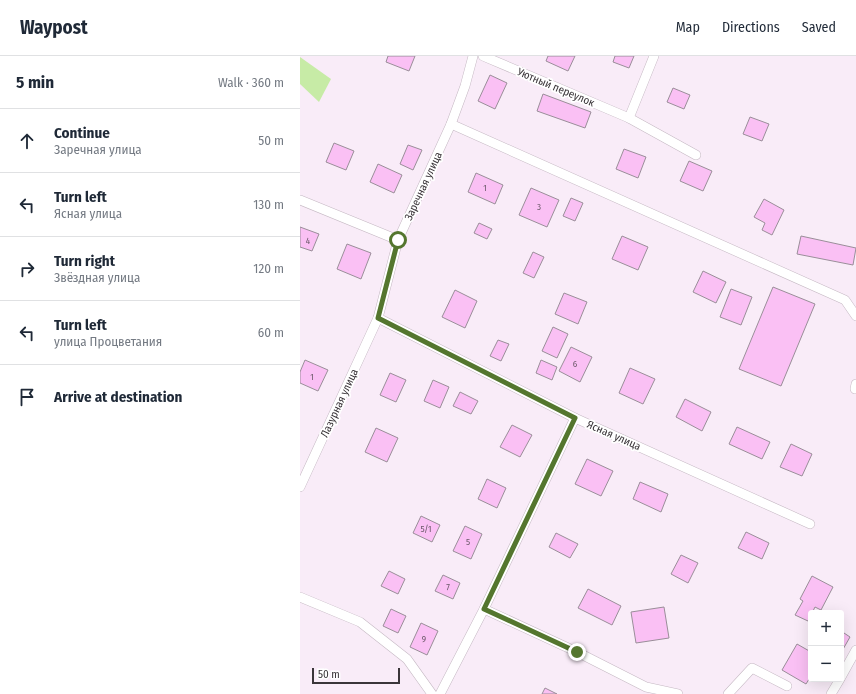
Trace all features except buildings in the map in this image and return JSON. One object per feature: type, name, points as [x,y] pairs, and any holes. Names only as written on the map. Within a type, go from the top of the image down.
[{"type":"street","name":"Заречная улица","points":[[378,318],[398,240],[451,124],[473,56]]},
{"type":"street","name":"Уютный переулок","points":[[483,56],[629,118],[696,154]]},
{"type":"street","points":[[629,118],[654,56]]},
{"type":"street","points":[[451,124],[845,300],[856,316]]},
{"type":"street","points":[[300,200],[398,240]]},
{"type":"street","name":"Ясная улица","points":[[378,318],[575,418],[810,524]]},
{"type":"street","name":"Лазурная улица","points":[[300,487],[378,318]]},
{"type":"street","points":[[440,694],[484,609],[575,418]]},
{"type":"street","points":[[300,597],[360,622],[407,659],[432,694]]},
{"type":"street","points":[[484,609],[577,652],[646,687],[678,694]]},
{"type":"street","points":[[844,671],[856,650]]},
{"type":"street","points":[[728,694],[752,668],[787,686]]},
{"type":"street","points":[[831,694],[838,682]]},
{"type":"green space","points":[[300,57],[331,79],[319,102],[300,84]]},
{"type":"route","points":[[398,240],[378,318],[575,418],[484,609],[577,652]]}]
